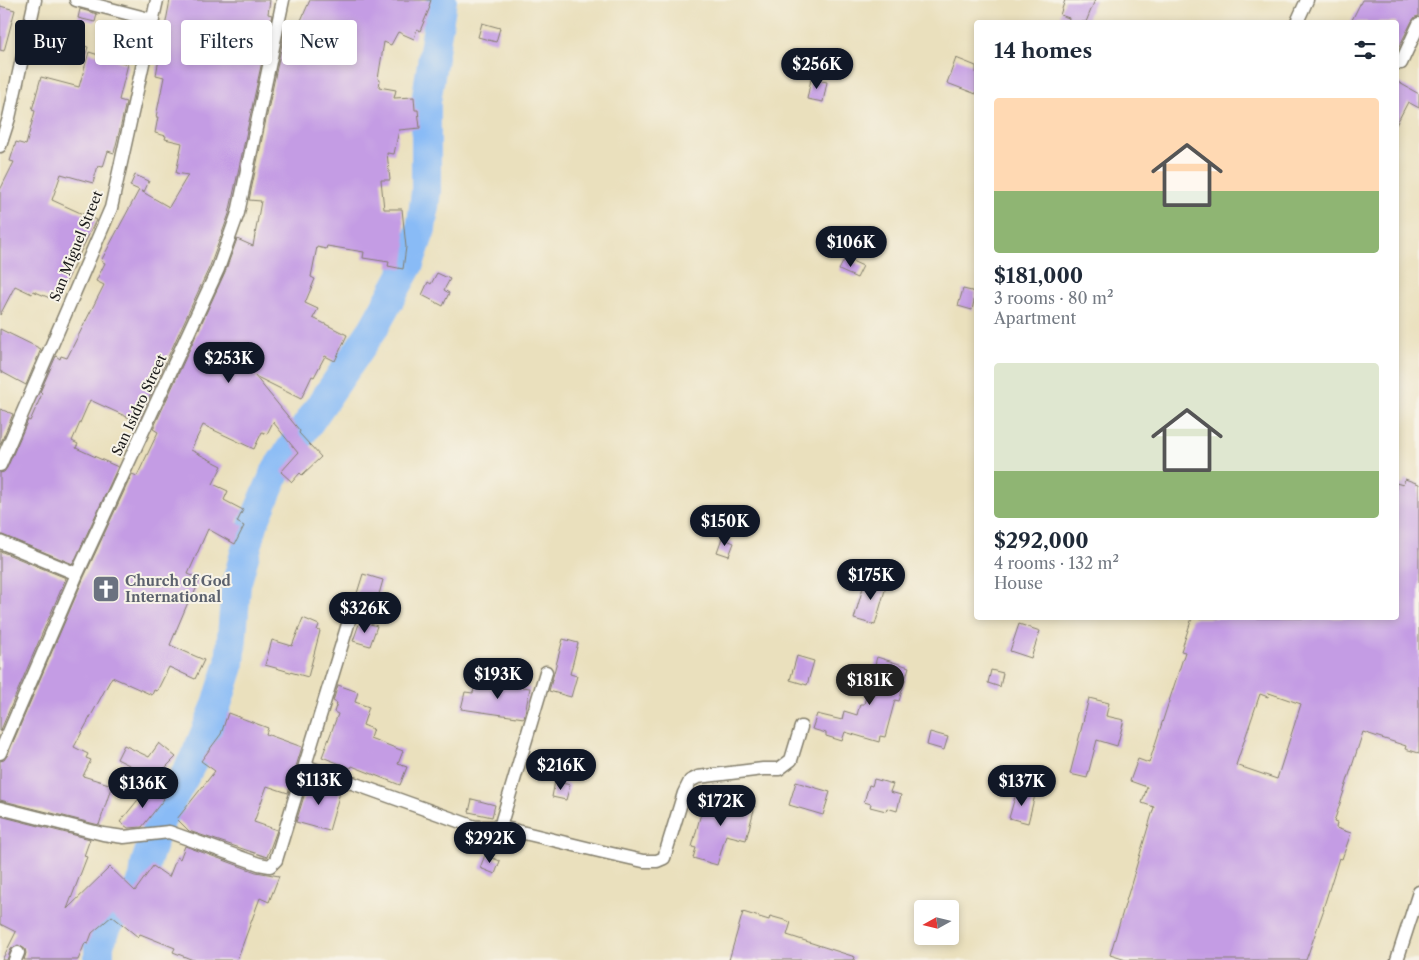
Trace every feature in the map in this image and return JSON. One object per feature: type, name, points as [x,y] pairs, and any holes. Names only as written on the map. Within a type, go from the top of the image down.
[{"type":"street","points":[[0,146],[5,116],[35,0]]},
{"type":"street","points":[[76,0],[153,20]]},
{"type":"street","name":"San Miguel Street","points":[[153,20],[157,0]]},
{"type":"street","name":"San Isidro Street","points":[[0,753],[77,574],[222,260],[238,213],[283,0]]},
{"type":"street","points":[[1298,20],[1308,0]]},
{"type":"street","points":[[1401,63],[1419,24]]},
{"type":"street","name":"San Miguel Street","points":[[0,464],[110,208],[143,65]]},
{"type":"street","points":[[0,542],[77,574]]},
{"type":"street","points":[[0,808],[103,834],[124,837],[169,832],[259,864],[270,866],[276,860],[352,611]]},
{"type":"street","points":[[500,826],[546,672]]},
{"type":"street","points":[[305,766],[475,827],[500,826],[599,851],[657,861],[664,858],[684,792],[690,782],[698,777],[779,769],[791,760],[801,727]]},
{"type":"street","points":[[1397,960],[1419,892]]},
{"type":"building","points":[[170,0],[270,0],[268,14],[272,15],[271,20],[181,20],[181,65],[261,65],[229,214],[210,266],[138,422],[90,400],[72,441],[78,444],[76,448],[118,467],[73,564],[0,534],[0,473],[4,472],[7,468],[28,420],[30,421],[56,356],[60,359],[61,356],[67,358],[104,285],[96,281],[105,263],[101,261],[139,190],[130,186],[135,175],[149,181],[144,192],[141,191],[169,207],[188,175],[176,173],[182,143],[165,139],[166,136],[155,133],[158,117],[156,117],[164,77],[156,75],[158,65],[171,65],[171,20],[166,20]]},
{"type":"building","points":[[310,0],[431,0],[420,31],[417,29],[414,39],[398,32],[391,45],[384,42],[378,79],[380,80],[379,87],[396,90],[394,98],[414,97],[415,110],[418,110],[420,128],[399,130],[394,154],[387,153],[390,180],[381,180],[384,209],[402,209],[406,247],[403,269],[388,266],[389,262],[363,258],[364,252],[327,246],[326,249],[317,247],[311,277],[315,279],[305,303],[318,309],[313,318],[347,335],[335,361],[325,356],[314,377],[312,376],[301,399],[255,376],[300,431],[299,433],[321,457],[302,475],[300,473],[292,482],[281,472],[298,453],[273,422],[267,434],[262,432],[254,449],[203,425],[191,450],[222,466],[213,484],[228,491],[224,500],[243,510],[237,522],[244,526],[235,544],[208,529],[188,574],[200,579],[170,645],[204,660],[195,679],[169,667],[157,691],[154,690],[152,695],[112,677],[74,747],[88,754],[86,758],[91,760],[83,776],[112,785],[99,825],[0,800],[0,761],[4,760],[7,756],[84,577],[132,474],[137,476],[158,432],[153,429],[225,272],[237,239],[253,246],[261,201],[249,200],[282,44],[282,65],[357,65],[357,20],[301,20]]},
{"type":"building","points":[[1065,0],[1095,0],[1087,20],[1068,20],[1069,18],[1060,15]]},
{"type":"building","points":[[1362,0],[1419,0],[1419,16],[1415,17],[1412,21],[1399,47],[1399,20],[1352,20]]},
{"type":"building","points":[[0,6],[15,10],[4,51],[0,50]]},
{"type":"building","points":[[80,9],[97,14],[95,22],[78,18]]},
{"type":"building","points":[[482,23],[500,28],[496,42],[478,37]]},
{"type":"building","points":[[85,46],[88,47],[85,57]]},
{"type":"building","points":[[89,52],[95,54],[95,65],[128,65],[119,100],[126,102],[114,153],[108,151],[103,167],[98,166],[93,183],[61,174],[52,200],[96,220],[57,301],[33,291],[32,294],[15,286],[0,315],[0,190],[14,162],[10,161],[16,142],[26,145],[35,111],[32,110],[41,77],[79,87]]},
{"type":"building","points":[[956,58],[974,65],[974,93],[947,83]]},
{"type":"building","points":[[811,79],[827,82],[823,102],[807,99]]},
{"type":"building","points":[[1399,83],[1419,94],[1419,108],[1408,102],[1399,119]]},
{"type":"building","points":[[845,258],[863,266],[857,278],[839,270]]},
{"type":"building","points":[[437,273],[450,279],[444,290],[449,293],[443,306],[422,295],[428,282],[431,284]]},
{"type":"building","points":[[963,289],[974,292],[972,310],[958,306]]},
{"type":"building","points":[[0,329],[41,349],[26,385],[0,371]]},
{"type":"building","points":[[0,409],[13,414],[0,445]]},
{"type":"building","points":[[1405,479],[1419,484],[1419,753],[1405,749],[1406,746],[1363,732],[1334,822],[1337,823],[1336,828],[1351,833],[1342,859],[1339,858],[1306,960],[1126,960],[1110,955],[1154,807],[1142,803],[1147,787],[1130,781],[1138,759],[1149,763],[1185,652],[1181,651],[1191,620],[1399,620],[1399,484],[1403,485]],"holes":[[[1269,693],[1301,704],[1277,779],[1236,765],[1260,694],[1268,697]]]},
{"type":"building","points":[[722,538],[734,543],[729,556],[717,552]]},
{"type":"building","points":[[0,551],[66,578],[0,732]]},
{"type":"building","points":[[363,574],[383,580],[371,623],[358,619],[360,609],[354,603]]},
{"type":"building","points":[[866,577],[887,583],[875,625],[854,619]]},
{"type":"building","points":[[303,618],[319,625],[317,630],[320,631],[308,677],[265,665],[272,640],[292,646]]},
{"type":"building","points":[[360,621],[377,626],[370,646],[353,641]]},
{"type":"building","points":[[1019,624],[1040,631],[1031,658],[1010,651]]},
{"type":"building","points":[[563,639],[578,643],[570,674],[577,676],[571,697],[549,691]]},
{"type":"building","points":[[797,656],[814,661],[807,685],[790,680]]},
{"type":"building","points":[[877,657],[909,667],[899,701],[895,700],[885,737],[880,736],[879,742],[845,732],[842,741],[812,729],[817,714],[842,720],[844,711],[857,715],[860,704],[864,704]]},
{"type":"building","points":[[991,670],[1003,673],[1000,687],[988,683]]},
{"type":"building","points":[[498,684],[530,688],[524,718],[461,709],[465,692],[473,693],[475,685],[497,689]]},
{"type":"building","points":[[338,685],[358,692],[355,702],[369,707],[363,725],[373,729],[370,738],[403,751],[398,764],[407,767],[400,785],[352,766],[351,768],[322,757],[338,714],[334,712],[337,703],[333,701]]},
{"type":"building","points":[[1089,698],[1109,703],[1106,716],[1124,720],[1117,746],[1097,740],[1087,778],[1070,774]]},
{"type":"building","points":[[228,713],[268,728],[266,734],[302,747],[288,793],[267,786],[254,822],[277,830],[267,857],[189,831],[177,819],[215,771],[201,761],[221,734]]},
{"type":"building","points":[[930,732],[948,737],[944,750],[927,745]]},
{"type":"building","points":[[159,743],[176,757],[148,785],[135,775],[139,770],[117,759],[124,745],[149,757]]},
{"type":"building","points":[[874,779],[893,784],[890,792],[901,795],[897,811],[887,808],[886,811],[870,807],[871,804],[864,802],[869,785],[872,786]]},
{"type":"building","points":[[309,780],[341,789],[329,831],[296,822]]},
{"type":"building","points":[[555,781],[570,785],[566,800],[552,797]]},
{"type":"building","points":[[796,782],[830,792],[823,815],[789,805]]},
{"type":"building","points":[[150,785],[164,799],[142,827],[128,828],[120,822]]},
{"type":"building","points":[[1017,790],[1035,795],[1028,823],[1009,818]]},
{"type":"building","points":[[712,794],[755,806],[746,840],[726,835],[717,865],[693,858],[696,848],[692,847],[704,802],[710,804]]},
{"type":"building","points":[[472,799],[495,805],[492,817],[469,812]]},
{"type":"building","points":[[0,816],[90,839],[84,856],[87,857],[67,909],[110,867],[135,891],[153,866],[169,877],[177,857],[180,859],[185,846],[256,872],[279,876],[269,902],[260,898],[237,960],[193,960],[173,952],[175,948],[140,934],[138,937],[112,916],[92,933],[88,944],[85,943],[78,960],[24,960],[25,949],[18,945],[11,949],[7,960],[2,960],[16,932],[0,924]]},
{"type":"building","points":[[485,855],[500,861],[495,874],[480,868]]},
{"type":"building","points":[[743,912],[769,920],[770,916],[791,922],[787,935],[855,957],[854,960],[729,960]]},
{"type":"waterway","points":[[99,960],[99,944],[109,922],[138,892],[144,878],[146,862],[159,823],[196,755],[216,707],[230,663],[236,585],[254,522],[277,469],[373,329],[409,264],[421,229],[426,192],[426,102],[442,0]]},
{"type":"place","name":"Church of God International","points":[[106,589]]}]
